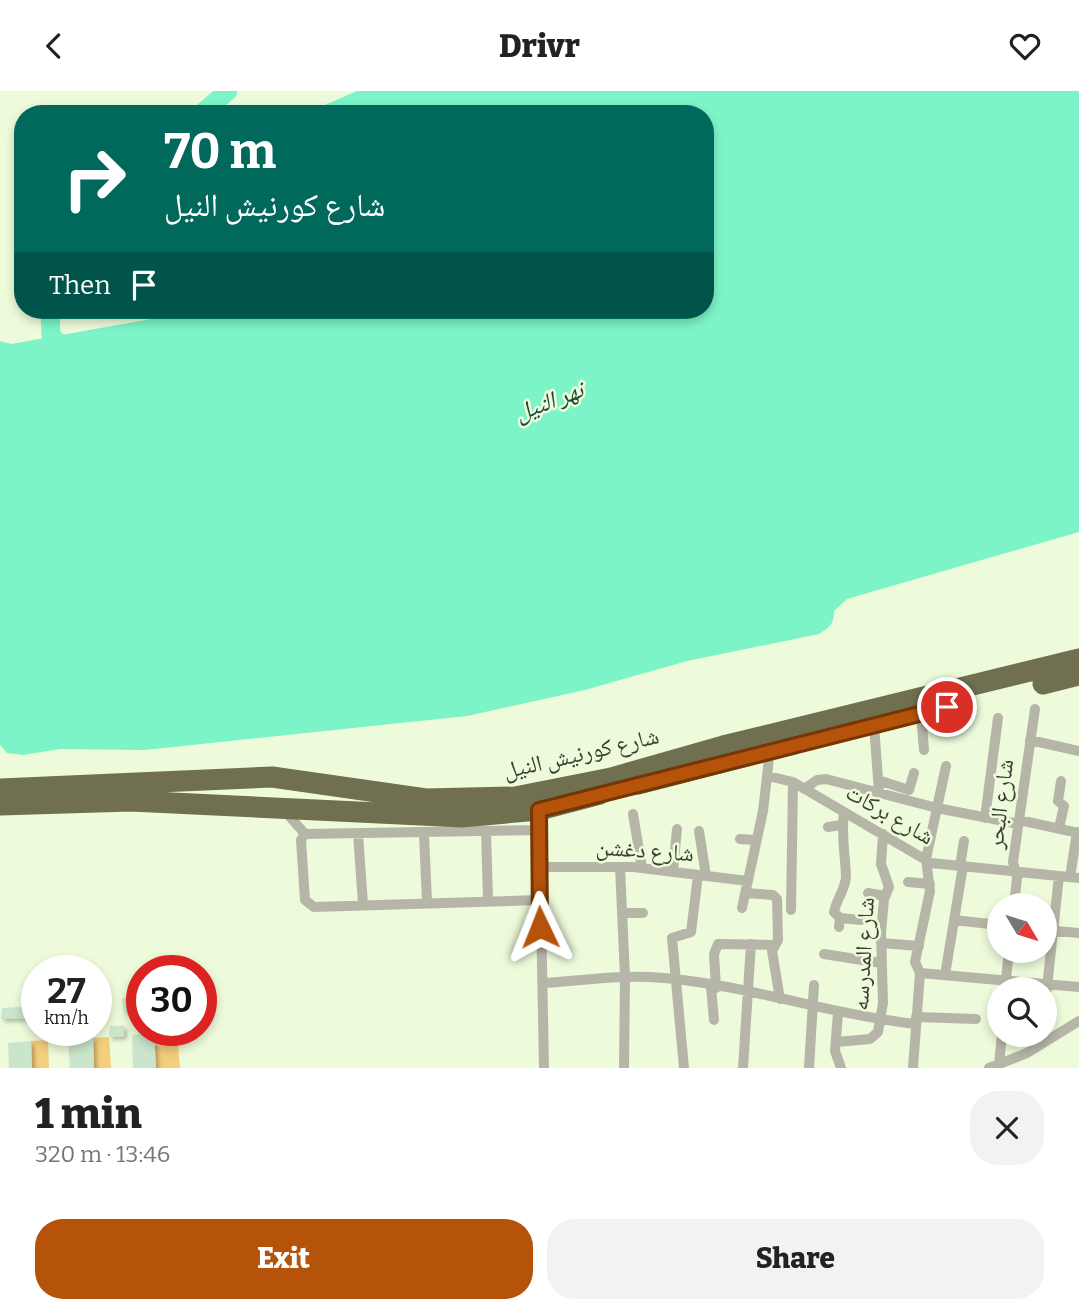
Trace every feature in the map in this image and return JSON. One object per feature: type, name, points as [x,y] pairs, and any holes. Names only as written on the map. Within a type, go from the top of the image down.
[{"type":"highway","name":"شارع كورنيش النيل","points":[[0,789],[258,778],[302,780],[426,799],[515,797],[611,778],[723,746],[1079,659]]},
{"type":"highway","name":"شارع كورنيش النيل","points":[[0,805],[131,801],[442,818],[539,820],[770,750],[1079,675]]},
{"type":"highway","points":[[258,778],[281,808],[302,780]]},
{"type":"street","name":"شارع البحر","points":[[1015,893],[1016,872],[1013,862],[1035,709]]},
{"type":"street","points":[[921,714],[924,750]]},
{"type":"street","points":[[985,818],[998,718]]},
{"type":"street","points":[[874,726],[878,786]]},
{"type":"street","points":[[1030,740],[1079,751]]},
{"type":"street","points":[[743,908],[768,776],[770,750]]},
{"type":"street","points":[[913,1068],[920,974],[915,965],[930,884],[926,859],[946,766]]},
{"type":"street","points":[[804,789],[822,779],[909,790],[914,773]]},
{"type":"street","name":"شارع بركات","points":[[768,776],[793,782],[934,863],[1069,877]]},
{"type":"street","points":[[791,910],[793,782]]},
{"type":"street","points":[[1059,828],[1064,806],[1058,801],[1061,782]]},
{"type":"street","points":[[878,786],[937,808],[1078,832],[1069,877],[1057,909]]},
{"type":"street","points":[[281,808],[304,834],[486,831],[539,820],[544,1068]]},
{"type":"street","points":[[844,812],[840,838],[845,847],[845,880],[834,912],[839,923],[861,921]]},
{"type":"street","points":[[633,814],[642,868]]},
{"type":"street","points":[[828,827],[842,825]]},
{"type":"street","points":[[673,871],[677,828]]},
{"type":"street","points":[[486,831],[488,900]]},
{"type":"street","points":[[684,1068],[672,938],[691,932],[702,875],[698,831]]},
{"type":"street","points":[[304,834],[301,840],[304,895],[309,905],[314,907],[539,899]]},
{"type":"street","points":[[358,834],[363,904]]},
{"type":"street","points":[[424,834],[427,902]]},
{"type":"street","name":"شارع المدرسه","points":[[836,1042],[870,1039],[878,1032],[881,1020],[881,943],[889,887],[881,864],[883,834]]},
{"type":"street","points":[[740,839],[755,840]]},
{"type":"street","points":[[945,975],[964,841]]},
{"type":"street","name":"شارع دغشن","points":[[539,867],[642,868],[748,881]]},
{"type":"street","points":[[620,867],[625,977],[624,1068]]},
{"type":"street","points":[[908,882],[930,884]]},
{"type":"street","points":[[745,893],[773,895],[777,899],[778,940],[773,946],[780,999]]},
{"type":"street","points":[[868,893],[886,896]]},
{"type":"street","points":[[622,913],[643,913]]},
{"type":"street","points":[[954,920],[987,924]]},
{"type":"street","points":[[1057,931],[1079,933]]},
{"type":"street","points":[[881,943],[919,946]]},
{"type":"street","points":[[743,1068],[751,944]]},
{"type":"street","points":[[714,1020],[715,946],[773,946]]},
{"type":"street","points":[[824,954],[881,963]]},
{"type":"street","points":[[920,974],[987,982]]},
{"type":"street","points":[[543,983],[625,977],[678,981],[881,1020],[976,1019]]},
{"type":"street","points":[[808,1068],[814,985]]},
{"type":"street","points":[[1057,985],[1079,987]]},
{"type":"street","points":[[838,1013],[835,1054],[841,1068]]},
{"type":"street","points":[[1057,1032],[1079,1021]]},
{"type":"street","points":[[994,1067],[999,1047]]},
{"type":"street","points":[[994,1067],[1029,1047]]},
{"type":"shaded area","points":[[31,1046],[48,1046],[49,1068],[32,1068]]},
{"type":"shaded area","points":[[93,1046],[110,1046],[111,1068],[94,1068]]},
{"type":"shaded area","points":[[154,1046],[178,1046],[180,1068],[156,1068]]},
{"type":"water","name":"نهر النيل","points":[[357,91],[1079,91],[1079,532],[847,599],[834,611],[831,625],[819,634],[687,661],[585,690],[467,716],[145,750],[60,749],[23,755],[7,753],[0,745],[0,341],[11,344],[151,319],[714,319],[714,105],[325,105]]},
{"type":"building","points":[[122,998],[126,998],[126,1012],[124,1012]]},
{"type":"building","points":[[21,1007],[21,1018],[1,1019],[2,1008]]},
{"type":"building","points":[[112,1026],[124,1026],[124,1036],[112,1037]]},
{"type":"building","points":[[21,1042],[21,1046],[31,1046],[32,1068],[9,1068],[8,1043]]},
{"type":"building","points":[[68,1046],[93,1046],[94,1068],[70,1068]]},
{"type":"building","points":[[132,1046],[155,1046],[156,1068],[133,1068]]},
{"type":"waterway","points":[[212,105],[228,91]]},
{"type":"waterway","points":[[50,319],[51,335],[69,354]]},
{"type":"route","points":[[540,927],[539,810],[947,707]]}]
